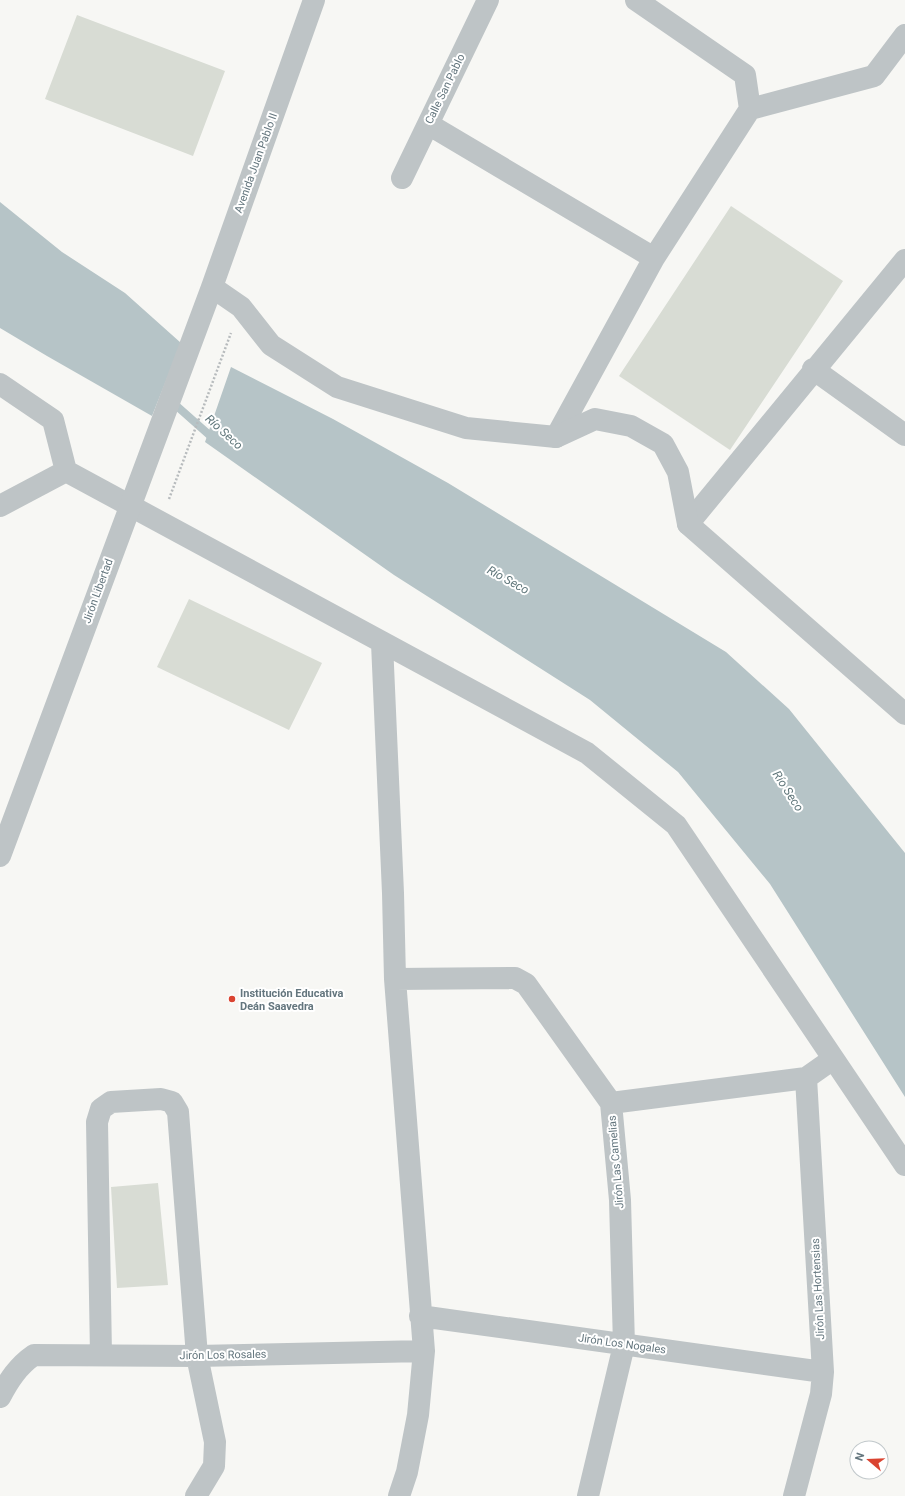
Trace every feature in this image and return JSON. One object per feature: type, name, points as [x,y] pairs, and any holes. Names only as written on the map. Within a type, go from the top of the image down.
[{"type":"street","name":"Avenida Juan Pablo II","points":[[197,325],[212,287],[314,0]]},
{"type":"street","name":"Calle San Pablo","points":[[402,178],[488,0]]},
{"type":"street","points":[[556,437],[654,258],[750,108],[745,74],[636,0]]},
{"type":"street","points":[[750,108],[874,76],[905,34]]},
{"type":"street","points":[[428,124],[654,258]]},
{"type":"street","points":[[688,524],[813,369],[905,260]]},
{"type":"street","points":[[212,287],[241,307],[271,344],[337,387],[466,428],[556,437],[595,419],[631,426],[663,444],[678,472],[688,524],[905,714]]},
{"type":"street","name":"Jirón Libertad","points":[[0,856],[7,813],[130,505],[197,325]]},
{"type":"street","points":[[813,369],[905,434]]},
{"type":"street","points":[[0,384],[53,420],[66,471],[587,753],[676,826],[905,1165]]},
{"type":"street","points":[[0,506],[66,471]]},
{"type":"street","points":[[382,642],[393,893],[395,979],[420,1316],[424,1351],[418,1415],[407,1472],[399,1496]]},
{"type":"street","name":"Jirón Las Camelias","points":[[395,979],[515,978],[526,984],[611,1102],[620,1200],[624,1345],[588,1496]]},
{"type":"street","points":[[611,1102],[806,1078],[833,1059]]},
{"type":"street","name":"Jirón Las Hortensias","points":[[794,1496],[821,1394],[823,1372],[806,1078]]},
{"type":"street","points":[[101,1355],[97,1122],[101,1109],[111,1102],[161,1099],[172,1102],[178,1112],[197,1356],[215,1442],[214,1466],[196,1496]]},
{"type":"street","name":"Jirón Los Nogales","points":[[420,1316],[823,1372]]},
{"type":"street","name":"Jirón Los Rosales","points":[[0,1397],[12,1375],[24,1362],[34,1355],[197,1356],[424,1351]]},
{"type":"path","points":[[167,504],[223,351]]},
{"type":"shaded area","points":[[77,15],[225,71],[193,156],[45,99]]},
{"type":"shaded area","points":[[731,206],[843,281],[730,450],[619,376]]},
{"type":"shaded area","points":[[189,599],[322,663],[289,730],[157,667]]},
{"type":"shaded area","points":[[158,1183],[168,1285],[117,1288],[111,1187]]},
{"type":"water","points":[[0,202],[62,252],[125,293],[181,343],[152,416],[0,328]]},
{"type":"water","points":[[231,367],[333,419],[448,483],[726,652],[789,709],[905,853],[905,1097],[770,884],[678,772],[590,700],[394,575],[205,442]]},
{"type":"waterway","name":"Río Seco","points":[[171,401],[215,440]]},
{"type":"place","name":"Institución Educativa Deán Saavedra","points":[[232,999]]}]
